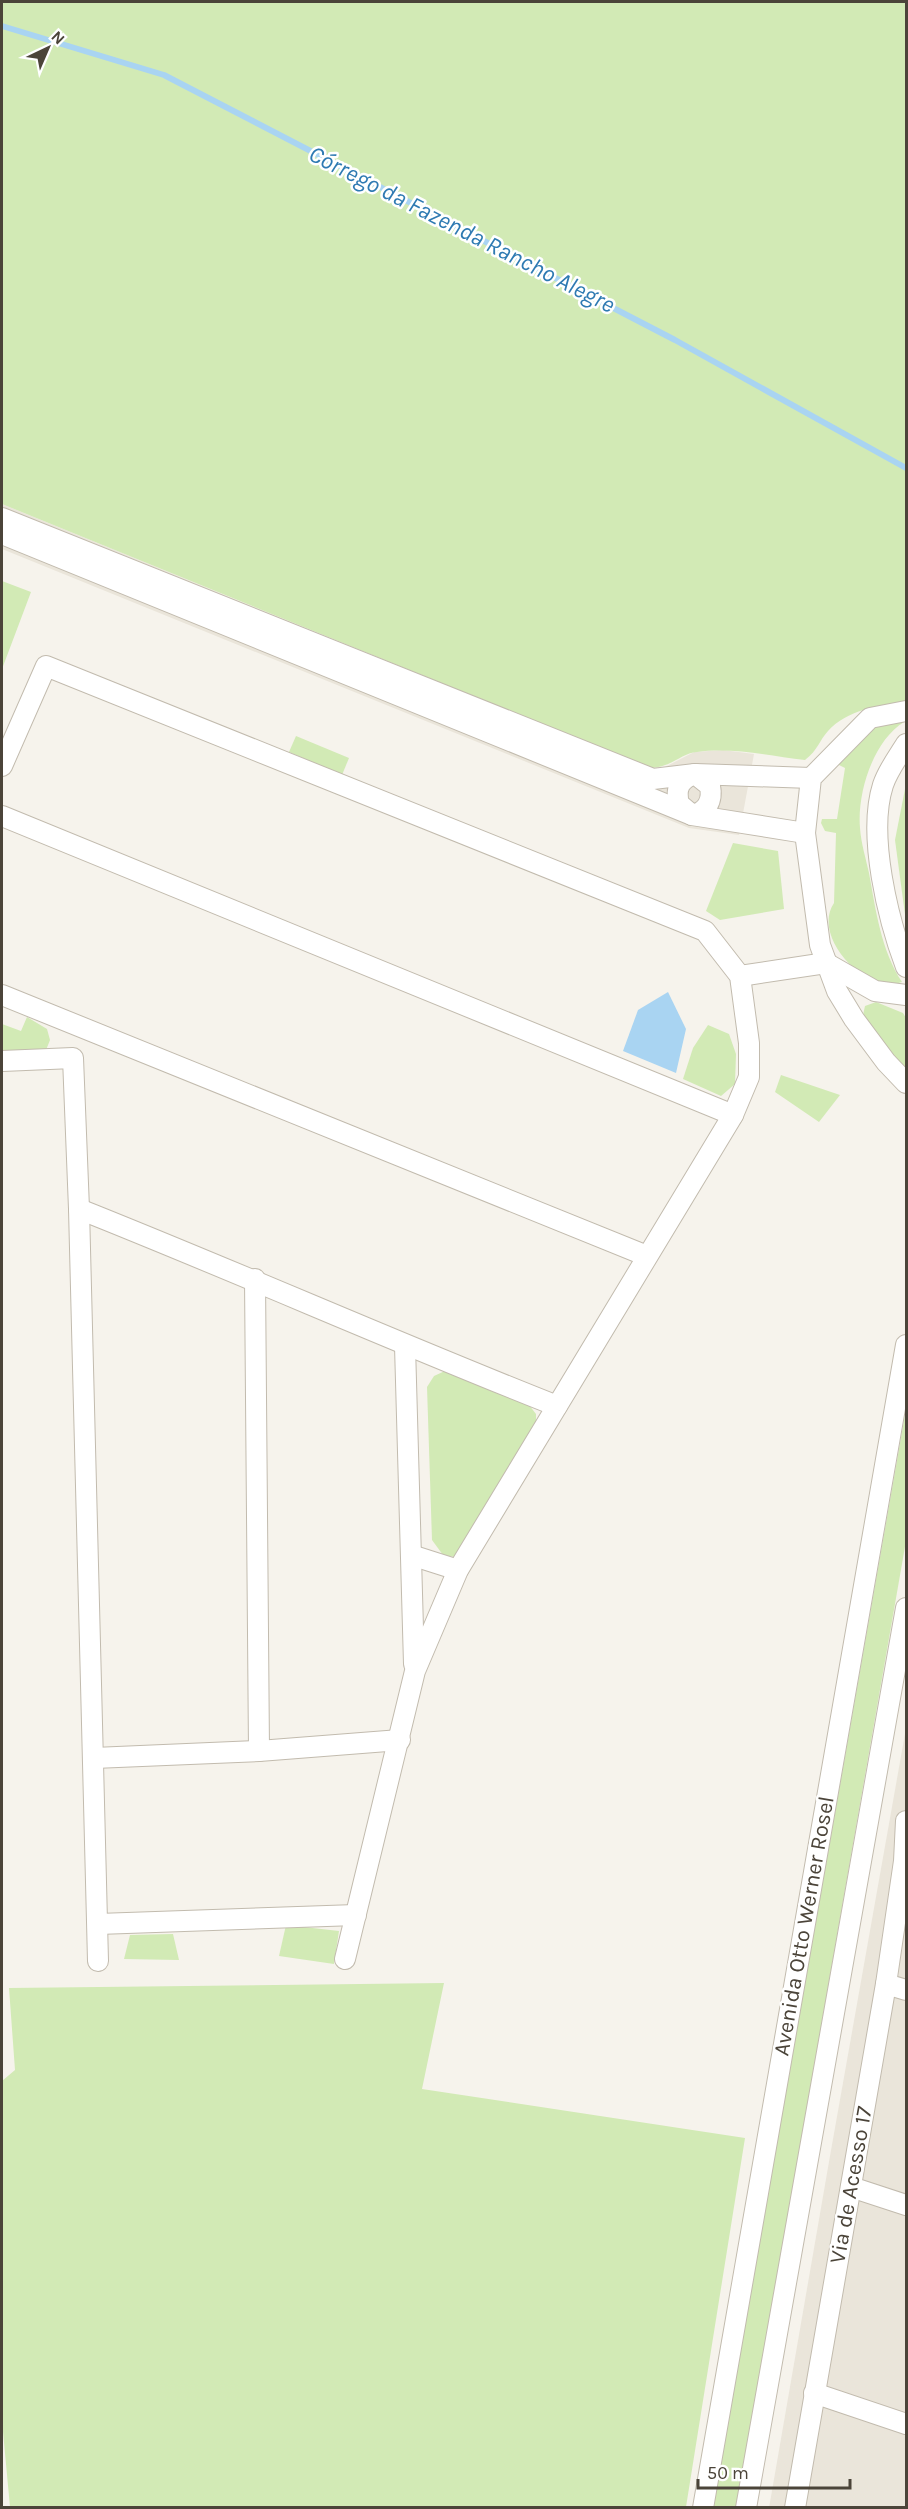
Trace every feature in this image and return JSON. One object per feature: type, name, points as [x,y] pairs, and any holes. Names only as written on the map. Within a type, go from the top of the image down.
[{"type":"street","points":[[2,518],[653,779],[695,774],[811,778]]},
{"type":"street","points":[[2,534],[692,815],[805,833]]},
{"type":"street","points":[[2,766],[46,666],[705,931],[740,976],[749,1043],[749,1077],[733,1115],[458,1570],[415,1671],[345,1959]]},
{"type":"street","points":[[906,711],[870,718],[811,778],[805,833],[820,945],[837,991],[854,1019],[886,1062],[906,1083]]},
{"type":"street","points":[[906,744],[883,784],[877,840],[891,912],[906,967]]},
{"type":"street","points":[[692,815],[679,804],[677,789],[685,778],[695,774]]},
{"type":"street","points":[[2,816],[733,1115]]},
{"type":"street","points":[[740,976],[826,963],[874,991],[906,996]]},
{"type":"street","points":[[2,995],[647,1256]]},
{"type":"street","points":[[73,1024],[80,1209],[99,1924],[98,1961]]},
{"type":"street","points":[[2,1061],[73,1058]]},
{"type":"street","points":[[80,1209],[255,1279],[405,1346],[557,1406]]},
{"type":"street","points":[[255,1279],[259,1750]]},
{"type":"street","name":"Avenida Otto Werner Rosel","points":[[703,2508],[906,1345]]},
{"type":"street","points":[[405,1346],[415,1671]]},
{"type":"street","points":[[411,1555],[458,1570]]},
{"type":"street","name":"Avenida Otto Werner Rosel","points":[[747,2508],[906,1608]]},
{"type":"street","points":[[94,1758],[400,1740]]},
{"type":"street","name":"Via de Acesso 17","points":[[795,2508],[886,1984],[905,1859],[906,1821]]},
{"type":"street","points":[[99,1924],[356,1916]]},
{"type":"street","points":[[886,1984],[906,1990]]},
{"type":"street","points":[[851,2187],[906,2205]]},
{"type":"street","points":[[814,2393],[906,2424]]},
{"type":"shaded area","points":[[2,504],[649,768],[665,767],[694,752],[723,750],[754,754],[739,835],[689,828],[2,549]]},
{"type":"shaded area","points":[[906,1728],[906,2507],[769,2508],[830,2156]]},
{"type":"green space","points":[[2,2],[906,2],[906,701],[864,710],[845,718],[828,731],[813,753],[805,760],[738,751],[711,751],[691,753],[665,765],[650,768],[2,504]]},
{"type":"green space","points":[[2,581],[31,592],[2,669]]},
{"type":"green space","points":[[902,719],[904,722],[884,742],[869,769],[861,799],[860,814],[861,839],[880,930],[889,957],[902,982],[888,984],[873,980],[859,972],[846,960],[830,932],[829,917],[834,903],[836,833],[825,831],[821,823],[822,819],[837,819],[845,768],[835,763],[869,723]]},
{"type":"green space","points":[[296,736],[349,758],[342,775],[289,752]]},
{"type":"green space","points":[[906,784],[906,922],[895,840]]},
{"type":"green space","points":[[733,843],[778,851],[784,909],[720,920],[706,911]]},
{"type":"green space","points":[[876,1002],[903,1013],[906,1018],[906,1068],[888,1050],[863,1015],[865,1006]]},
{"type":"green space","points":[[27,1017],[47,1029],[50,1040],[46,1050],[2,1056],[2,1024],[21,1031]]},
{"type":"green space","points":[[708,1025],[729,1034],[736,1054],[735,1084],[721,1096],[683,1079],[693,1048]]},
{"type":"green space","points":[[781,1075],[840,1095],[819,1122],[775,1092]]},
{"type":"green space","points":[[447,1370],[526,1401],[536,1414],[536,1422],[455,1557],[443,1555],[432,1540],[427,1387],[434,1376]]},
{"type":"green space","points":[[906,1409],[906,1541],[737,2507],[713,2508]]},
{"type":"green space","points":[[286,1925],[339,1931],[334,1964],[279,1956]]},
{"type":"green space","points":[[173,1934],[179,1960],[124,1959],[130,1935]]},
{"type":"green space","points":[[444,1983],[422,2089],[745,2138],[686,2507],[10,2507],[2,2421],[2,2081],[15,2070],[9,1988]]},
{"type":"water","points":[[668,992],[686,1029],[676,1073],[623,1051],[638,1010]]},
{"type":"waterway","name":"Córrego da Fazenda Rancho Alegre","points":[[2,26],[164,75],[675,340],[906,468]]}]
